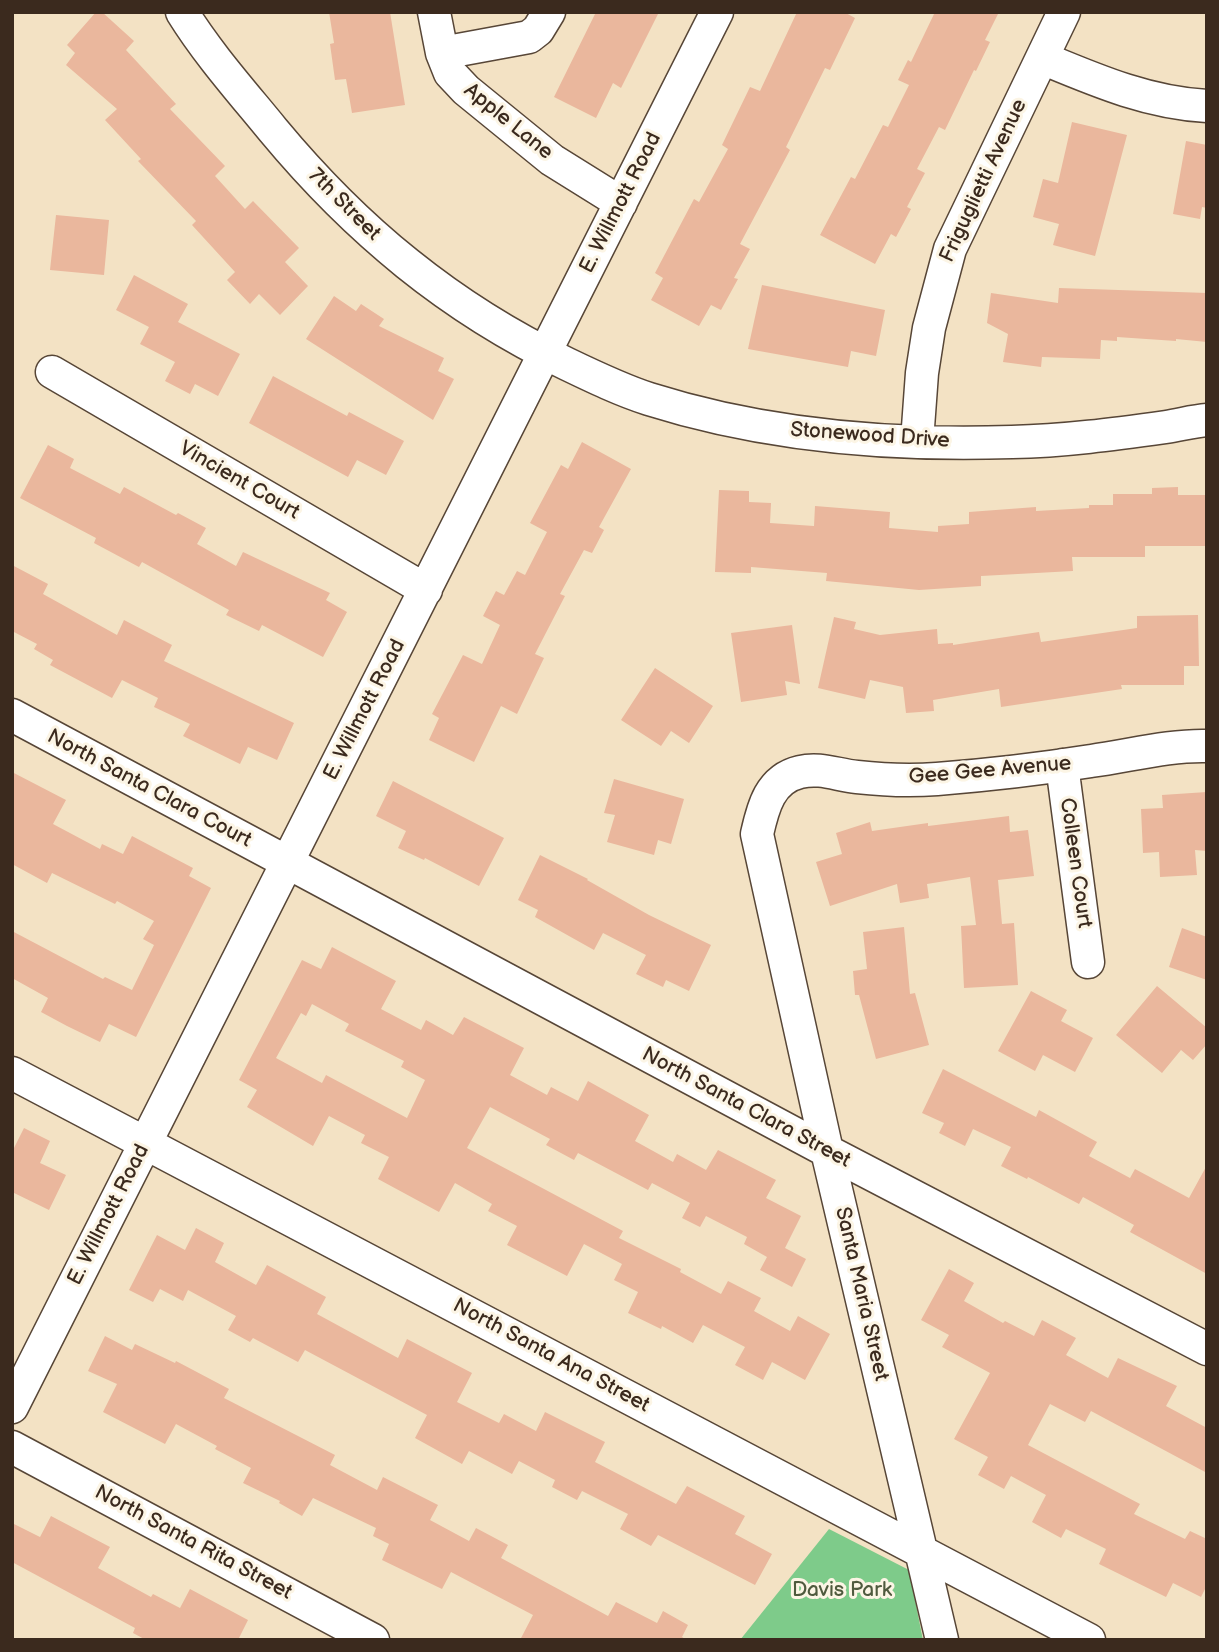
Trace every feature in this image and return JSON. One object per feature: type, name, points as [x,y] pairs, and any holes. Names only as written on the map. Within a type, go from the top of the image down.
[{"type":"street","name":"7th Street","points":[[182,12],[227,74],[291,152],[372,236],[440,289],[511,336],[545,353]]},
{"type":"street","name":"Apple Lane","points":[[434,12],[442,53],[450,72],[466,90],[552,160],[621,202]]},
{"type":"street","points":[[442,53],[529,37],[538,30],[549,12]]},
{"type":"street","name":"E. Willmott Road","points":[[12,1407],[717,12]]},
{"type":"street","name":"Friguglietti Avenue","points":[[917,441],[922,373],[929,328],[950,249],[1064,12]]},
{"type":"street","points":[[1042,58],[1123,91],[1185,105],[1207,106]]},
{"type":"street","name":"Stonewood Drive","points":[[545,353],[596,378],[647,398],[727,420],[808,434],[917,441],[1012,443],[1076,439],[1207,420]]},
{"type":"street","name":"Vincient Court","points":[[52,372],[426,590]]},
{"type":"street","name":"North Santa Clara Court","points":[[12,715],[286,863]]},
{"type":"street","name":"Gee Gee Avenue","points":[[775,785],[798,772],[824,770],[854,777],[908,780],[1062,765],[1184,746],[1207,746]]},
{"type":"street","name":"Colleen Court","points":[[1062,765],[1088,962]]},
{"type":"street","name":"Santa Maria Street","points":[[775,785],[763,807],[757,834],[827,1151],[942,1640]]},
{"type":"street","name":"North Santa Clara Street","points":[[286,863],[827,1151],[1207,1349]]},
{"type":"street","name":"North Santa Ana Street","points":[[12,1073],[1089,1640]]},
{"type":"street","name":"North Santa Rita Street","points":[[12,1447],[373,1640]]},
{"type":"green space","name":"Davis Park","points":[[829,1529],[909,1570],[923,1640],[740,1640]]},
{"type":"building","points":[[96,12],[102,12],[134,41],[126,50],[176,104],[170,109],[225,166],[215,176],[245,209],[253,201],[299,248],[285,262],[308,286],[280,315],[259,294],[250,304],[227,280],[235,272],[192,225],[196,221],[138,161],[141,159],[105,120],[117,109],[66,65],[75,53],[67,45]]},
{"type":"building","points":[[329,12],[390,12],[405,105],[352,113],[346,79],[335,80],[330,44],[334,43]]},
{"type":"building","points":[[596,12],[659,12],[621,88],[613,83],[596,118],[554,97]]},
{"type":"building","points":[[797,12],[844,12],[855,18],[830,70],[825,68],[786,147],[790,150],[740,244],[750,249],[734,278],[738,279],[721,310],[711,305],[699,326],[651,300],[663,278],[655,273],[694,199],[699,202],[728,149],[722,145],[750,87],[760,91]]},
{"type":"building","points":[[935,12],[999,12],[985,40],[990,42],[976,71],[974,70],[945,130],[939,127],[917,169],[925,173],[907,207],[911,209],[896,237],[891,234],[875,264],[820,235],[851,177],[855,179],[883,125],[888,127],[909,85],[898,80],[908,60],[911,62]]},
{"type":"building","points":[[1072,122],[1127,135],[1095,256],[1053,245],[1059,224],[1033,217],[1043,179],[1058,183]]},
{"type":"building","points":[[1186,141],[1207,145],[1207,208],[1202,207],[1200,219],[1173,214]]},
{"type":"building","points":[[56,215],[109,220],[104,275],[50,270]]},
{"type":"building","points":[[134,275],[188,304],[178,322],[240,354],[218,396],[195,384],[190,394],[165,381],[175,362],[140,344],[149,327],[116,310]]},
{"type":"building","points":[[762,285],[885,310],[876,356],[851,351],[848,367],[748,349]]},
{"type":"building","points":[[1059,288],[1207,293],[1207,342],[1117,337],[1117,341],[1101,340],[1100,359],[1042,357],[1041,367],[1003,362],[1008,334],[987,323],[991,293],[1058,303]]},
{"type":"building","points":[[334,296],[356,311],[361,304],[384,319],[379,326],[444,358],[438,371],[454,379],[433,420],[306,339]]},
{"type":"building","points":[[273,376],[347,416],[349,412],[404,441],[386,475],[357,460],[348,477],[249,423]]},
{"type":"building","points":[[582,442],[631,469],[599,527],[604,530],[592,553],[584,550],[560,594],[565,596],[535,654],[544,658],[517,714],[501,706],[474,762],[429,740],[439,718],[432,714],[463,655],[482,664],[500,625],[483,616],[496,591],[504,595],[517,571],[525,575],[547,532],[530,523],[561,465],[568,469]]},
{"type":"building","points":[[48,445],[74,459],[70,468],[120,494],[124,487],[206,528],[197,544],[236,566],[243,552],[330,593],[326,600],[347,612],[323,657],[262,625],[259,631],[226,615],[229,610],[142,562],[139,567],[94,543],[96,538],[20,498]]},
{"type":"building","points":[[1178,487],[1178,495],[1206,495],[1207,546],[1145,546],[1145,557],[1072,557],[1073,571],[981,576],[981,586],[919,590],[826,581],[827,573],[751,567],[751,573],[715,572],[719,490],[749,491],[749,502],[771,503],[770,523],[814,526],[815,506],[890,512],[889,528],[938,532],[938,526],[969,524],[969,512],[1036,507],[1036,511],[1089,508],[1089,505],[1113,505],[1113,494],[1152,494],[1152,488]]},
{"type":"building","points":[[12,565],[48,584],[43,594],[117,635],[124,620],[172,645],[164,661],[294,723],[277,760],[248,747],[240,764],[183,736],[190,724],[154,707],[158,698],[122,680],[112,698],[50,665],[53,660],[34,649],[37,644],[12,631]]},
{"type":"building","points":[[1198,615],[1199,666],[1184,666],[1184,685],[1121,685],[1122,689],[1001,707],[999,689],[933,700],[934,711],[906,713],[903,687],[870,680],[865,699],[818,688],[834,617],[856,622],[854,629],[880,635],[937,629],[938,644],[953,645],[1039,632],[1041,642],[1137,628],[1137,616]]},
{"type":"building","points":[[792,625],[800,684],[785,681],[787,695],[741,702],[731,633]]},
{"type":"building","points":[[655,668],[713,706],[689,743],[671,731],[661,746],[621,720]]},
{"type":"building","points":[[12,772],[66,800],[53,824],[100,849],[102,844],[123,854],[132,836],[193,868],[189,876],[211,888],[136,1037],[109,1024],[100,1042],[41,1012],[48,998],[12,978],[12,931],[103,979],[105,977],[132,990],[154,945],[143,939],[154,921],[117,901],[115,904],[52,873],[47,883],[12,864]]},
{"type":"building","points":[[614,779],[684,799],[671,844],[658,840],[654,855],[607,842],[615,815],[604,813]]},
{"type":"building","points":[[393,781],[504,838],[479,886],[425,858],[424,860],[398,848],[406,831],[376,816]]},
{"type":"building","points":[[1207,792],[1207,851],[1195,850],[1197,875],[1160,877],[1159,852],[1143,853],[1141,809],[1163,808],[1162,795]]},
{"type":"building","points":[[1009,816],[1010,832],[1028,830],[1034,876],[998,880],[1002,924],[1014,923],[1018,985],[964,988],[961,926],[976,925],[970,877],[927,884],[929,898],[900,903],[897,884],[830,906],[816,862],[842,854],[836,833],[870,822],[872,831]]},
{"type":"building","points":[[540,855],[588,879],[649,915],[711,945],[689,991],[666,980],[663,987],[636,974],[646,955],[603,933],[594,950],[535,917],[538,910],[518,900]]},
{"type":"building","points":[[904,927],[910,994],[915,993],[929,1045],[876,1059],[859,995],[855,995],[853,971],[867,969],[863,932]]},
{"type":"building","points":[[1182,928],[1207,937],[1207,980],[1169,967]]},
{"type":"building","points":[[332,947],[396,981],[381,1009],[421,1030],[426,1020],[453,1035],[464,1017],[524,1048],[510,1075],[547,1095],[551,1087],[578,1101],[588,1081],[649,1115],[635,1141],[673,1162],[677,1154],[706,1170],[718,1150],[776,1180],[766,1198],[801,1216],[785,1248],[806,1259],[792,1287],[760,1270],[767,1257],[744,1244],[747,1237],[706,1216],[700,1227],[682,1218],[690,1203],[652,1183],[648,1190],[578,1153],[574,1160],[546,1145],[550,1139],[490,1107],[467,1148],[623,1231],[619,1238],[681,1269],[680,1272],[721,1294],[728,1281],[761,1298],[754,1311],[790,1331],[798,1316],[830,1334],[805,1380],[772,1362],[763,1380],[735,1365],[745,1347],[703,1325],[693,1343],[662,1326],[661,1329],[628,1313],[638,1292],[614,1280],[622,1264],[584,1244],[567,1276],[507,1245],[517,1226],[488,1211],[492,1204],[455,1183],[439,1212],[378,1179],[389,1157],[361,1143],[365,1135],[329,1116],[313,1146],[247,1107],[257,1090],[239,1080],[302,960],[321,969]],"holes":[[[312,1004],[349,1024],[345,1031],[404,1061],[401,1067],[425,1080],[407,1118],[326,1075],[322,1083],[276,1058],[301,1013],[306,1016]]]},
{"type":"building","points":[[1157,986],[1207,1028],[1207,1044],[1193,1060],[1181,1050],[1162,1073],[1116,1035]]},
{"type":"building","points":[[1031,991],[1067,1010],[1061,1021],[1093,1038],[1075,1072],[1043,1055],[1035,1071],[998,1051]]},
{"type":"building","points":[[943,1069],[1036,1117],[1039,1110],[1097,1142],[1089,1156],[1130,1178],[1135,1169],[1189,1198],[1207,1165],[1207,1274],[1130,1232],[1134,1225],[1083,1197],[1079,1204],[1001,1166],[1011,1147],[973,1129],[965,1146],[939,1133],[944,1123],[922,1113]]},
{"type":"building","points":[[24,1128],[50,1141],[40,1163],[66,1175],[49,1210],[12,1192],[12,1152]]},
{"type":"building","points":[[196,1228],[224,1243],[215,1262],[256,1285],[267,1265],[326,1297],[317,1314],[398,1358],[407,1339],[472,1373],[457,1402],[499,1423],[504,1414],[536,1431],[545,1412],[605,1442],[595,1462],[676,1504],[687,1486],[745,1516],[735,1534],[772,1554],[755,1585],[658,1535],[651,1546],[620,1529],[628,1514],[582,1491],[577,1500],[552,1487],[555,1480],[519,1461],[512,1474],[469,1451],[462,1464],[415,1438],[427,1415],[305,1350],[298,1362],[253,1338],[250,1342],[228,1330],[236,1316],[188,1290],[183,1301],[160,1289],[153,1302],[129,1290],[157,1235],[185,1250]]},
{"type":"building","points":[[949,1269],[974,1283],[964,1301],[1003,1323],[1005,1321],[1034,1336],[1042,1320],[1076,1338],[1066,1355],[1108,1378],[1118,1358],[1177,1386],[1166,1406],[1207,1428],[1207,1473],[1091,1411],[1085,1422],[1050,1404],[1028,1445],[1140,1504],[1134,1514],[1185,1539],[1190,1531],[1207,1539],[1207,1585],[1201,1597],[1173,1583],[1166,1597],[1099,1564],[1106,1549],[1066,1529],[1061,1538],[1032,1522],[1046,1495],[1011,1476],[1004,1489],[978,1475],[988,1457],[954,1439],[990,1373],[942,1347],[949,1335],[921,1320]]},
{"type":"building","points":[[105,1336],[132,1350],[135,1344],[175,1363],[176,1361],[229,1389],[224,1398],[335,1455],[330,1465],[377,1490],[383,1477],[438,1505],[430,1520],[469,1541],[476,1528],[508,1545],[501,1558],[608,1616],[616,1602],[657,1623],[663,1611],[688,1625],[682,1637],[687,1640],[520,1640],[533,1615],[451,1572],[442,1589],[382,1560],[389,1544],[373,1536],[376,1528],[313,1498],[302,1516],[279,1503],[280,1501],[243,1483],[251,1468],[176,1424],[165,1444],[103,1412],[117,1384],[88,1371]]},
{"type":"building","points":[[51,1516],[110,1547],[98,1568],[151,1597],[153,1594],[180,1608],[190,1589],[248,1620],[238,1640],[146,1640],[133,1633],[135,1628],[12,1562],[12,1523],[40,1537]]}]
